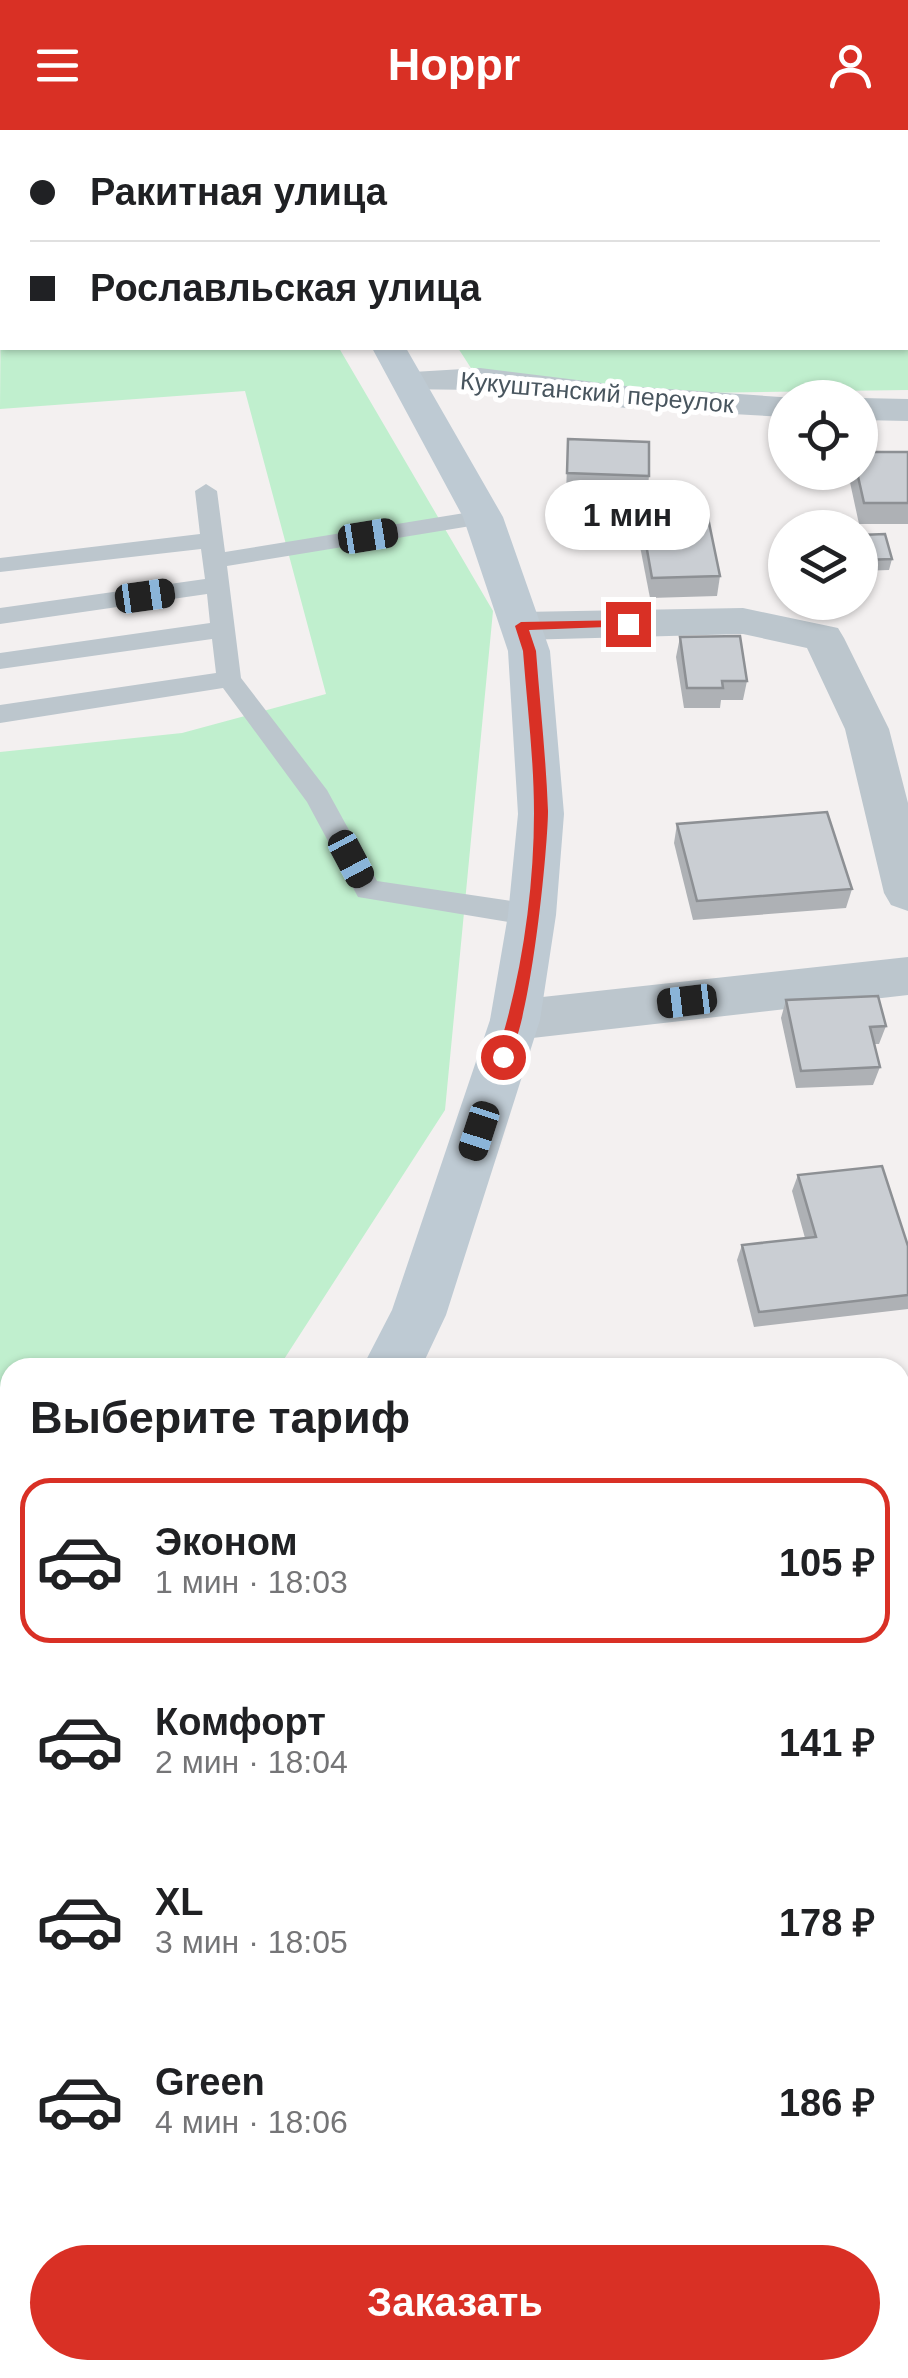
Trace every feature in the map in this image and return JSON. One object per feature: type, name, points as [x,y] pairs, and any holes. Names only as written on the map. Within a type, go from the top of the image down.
[{"type":"street","name":"Кукуштанский переулок","points":[[399,364],[626,397],[768,405]]},
{"type":"street","points":[[396,1358],[418,1315],[515,1020],[532,915],[541,814],[530,651],[482,517],[399,364]]},
{"type":"street","points":[[878,409],[908,410]]},
{"type":"street","points":[[521,626],[743,621],[823,638],[866,729],[908,894]]},
{"type":"street","points":[[515,1020],[908,976]]},
{"type":"lane","points":[[206,490],[229,680],[318,797],[368,890],[532,915]]},
{"type":"lane","points":[[0,616],[215,562],[482,517]]},
{"type":"lane","points":[[0,566],[215,562]]},
{"type":"lane","points":[[0,661],[223,629]]},
{"type":"lane","points":[[0,714],[229,680]]},
{"type":"green space","points":[[0,350],[340,350],[493,611],[445,1110],[285,1358],[0,1358],[0,752],[182,733],[326,694],[245,391],[0,409]]},
{"type":"green space","points":[[459,350],[908,350],[908,390],[878,390],[878,380],[768,380],[768,392],[489,396]]},
{"type":"building","points":[[568,439],[649,442],[649,476],[567,473]]},
{"type":"building","points":[[878,452],[908,452],[908,503],[864,503],[861,490],[878,490]]},
{"type":"building","points":[[707,513],[720,576],[652,578],[641,516]]},
{"type":"building","points":[[878,534],[885,534],[892,559],[878,559]]},
{"type":"building","points":[[740,636],[747,681],[722,681],[723,688],[687,688],[680,637]]},
{"type":"building","points":[[827,812],[852,889],[697,901],[677,824]]},
{"type":"building","points":[[878,996],[886,1026],[870,1027],[880,1067],[801,1071],[786,1000]]},
{"type":"building","points":[[882,1166],[908,1246],[908,1295],[759,1312],[742,1245],[816,1237],[798,1175]]},
{"type":"route","points":[[503,1057],[515,1020],[532,915],[541,814],[530,651],[521,626],[628,624]]}]
